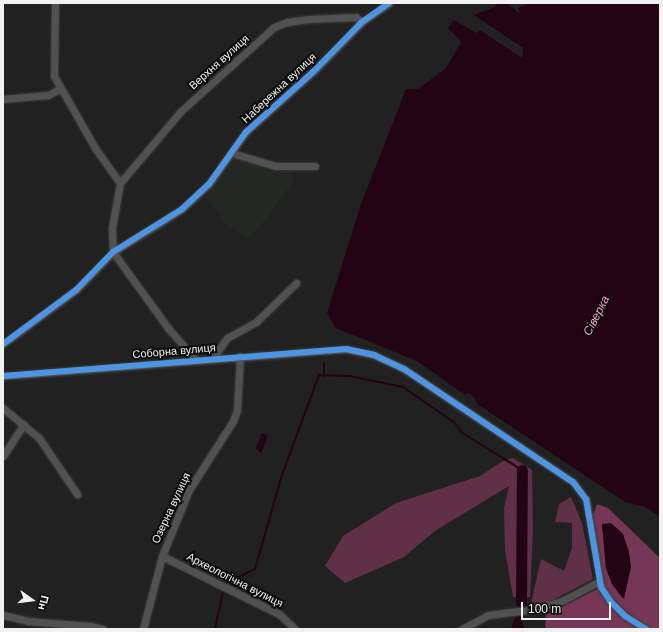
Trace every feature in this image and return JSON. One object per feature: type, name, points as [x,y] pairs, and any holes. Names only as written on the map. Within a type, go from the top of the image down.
[{"type":"street","points":[[55,3],[54,76],[60,89],[95,148],[120,183],[112,228],[113,252],[168,328],[195,359]]},
{"type":"street","name":"Набережна вулиця","points":[[3,344],[76,290],[113,252],[182,209],[209,184],[246,132],[314,71],[362,22],[389,3]]},
{"type":"street","name":"Верхня вулиця","points":[[120,183],[180,112],[274,27],[288,22],[309,19],[356,17],[362,22]]},
{"type":"street","points":[[3,99],[48,95],[60,89]]},
{"type":"street","points":[[232,153],[276,166],[315,166]]},
{"type":"street","points":[[212,358],[227,338],[256,322],[296,283]]},
{"type":"street","name":"Соборна вулиця","points":[[3,376],[195,359],[346,348],[374,355],[404,369],[573,482],[586,499],[600,581],[610,601],[625,616],[646,629]]},
{"type":"street","name":"Озерна вулиця","points":[[143,629],[162,556],[189,490],[233,421],[236,410],[240,356]]},
{"type":"street","points":[[3,408],[24,424],[48,448],[77,494]]},
{"type":"street","points":[[3,456],[24,424]]},
{"type":"street","name":"Археологічна вулиця","points":[[162,556],[279,614],[295,629]]},
{"type":"street","points":[[462,629],[488,615],[535,609],[564,600],[600,581]]},
{"type":"street","points":[[3,615],[28,621],[103,629]]},
{"type":"shaded area","points":[[236,156],[270,169],[289,168],[294,180],[270,214],[248,239],[227,225],[205,197]]},
{"type":"shaded area","points":[[513,458],[532,470],[533,529],[530,597],[513,597],[505,550],[504,508],[509,486],[435,531],[404,557],[345,583],[325,566],[343,536],[396,503],[480,476],[503,461]]},
{"type":"shaded area","points":[[571,497],[582,523],[593,579],[547,603],[531,603],[541,559],[564,571],[572,548],[572,523],[555,522],[559,504]]},
{"type":"shaded area","points":[[597,504],[608,508],[660,558],[660,629],[545,629],[546,615],[603,586],[593,515]],"holes":[[[602,524],[623,599],[612,584],[606,568]]]},
{"type":"water","points":[[497,3],[507,3],[520,14],[518,8],[530,3],[660,3],[660,517],[645,507],[625,502],[477,404],[475,398],[469,393],[465,395],[417,361],[336,328],[327,313],[361,204],[406,89],[418,89],[446,68],[461,42],[448,28],[454,20],[476,33],[480,30],[522,58],[523,48],[474,15],[495,7]]},
{"type":"water","points":[[262,433],[268,436],[261,454],[256,448]]},
{"type":"water","points":[[611,523],[623,534],[629,552],[631,567],[624,599],[612,584],[606,568],[602,524]]},
{"type":"water","points":[[521,616],[524,629],[511,629],[515,617]]},
{"type":"waterway","points":[[324,363],[324,376]]},
{"type":"waterway","points":[[228,582],[255,569],[282,475],[319,375],[350,376],[403,387],[455,423],[461,432],[522,470]]},
{"type":"waterway","name":"Сіверка","points":[[521,602],[522,470]]},
{"type":"waterway","points":[[215,629],[223,591]]},
{"type":"cycle path","points":[[3,344],[76,290],[113,252],[182,209],[209,184],[246,132],[314,71],[362,22],[389,3]]},
{"type":"cycle path","points":[[3,376],[346,349],[374,355],[404,369],[573,482],[586,499],[601,587],[610,601],[625,616],[646,629]]}]
